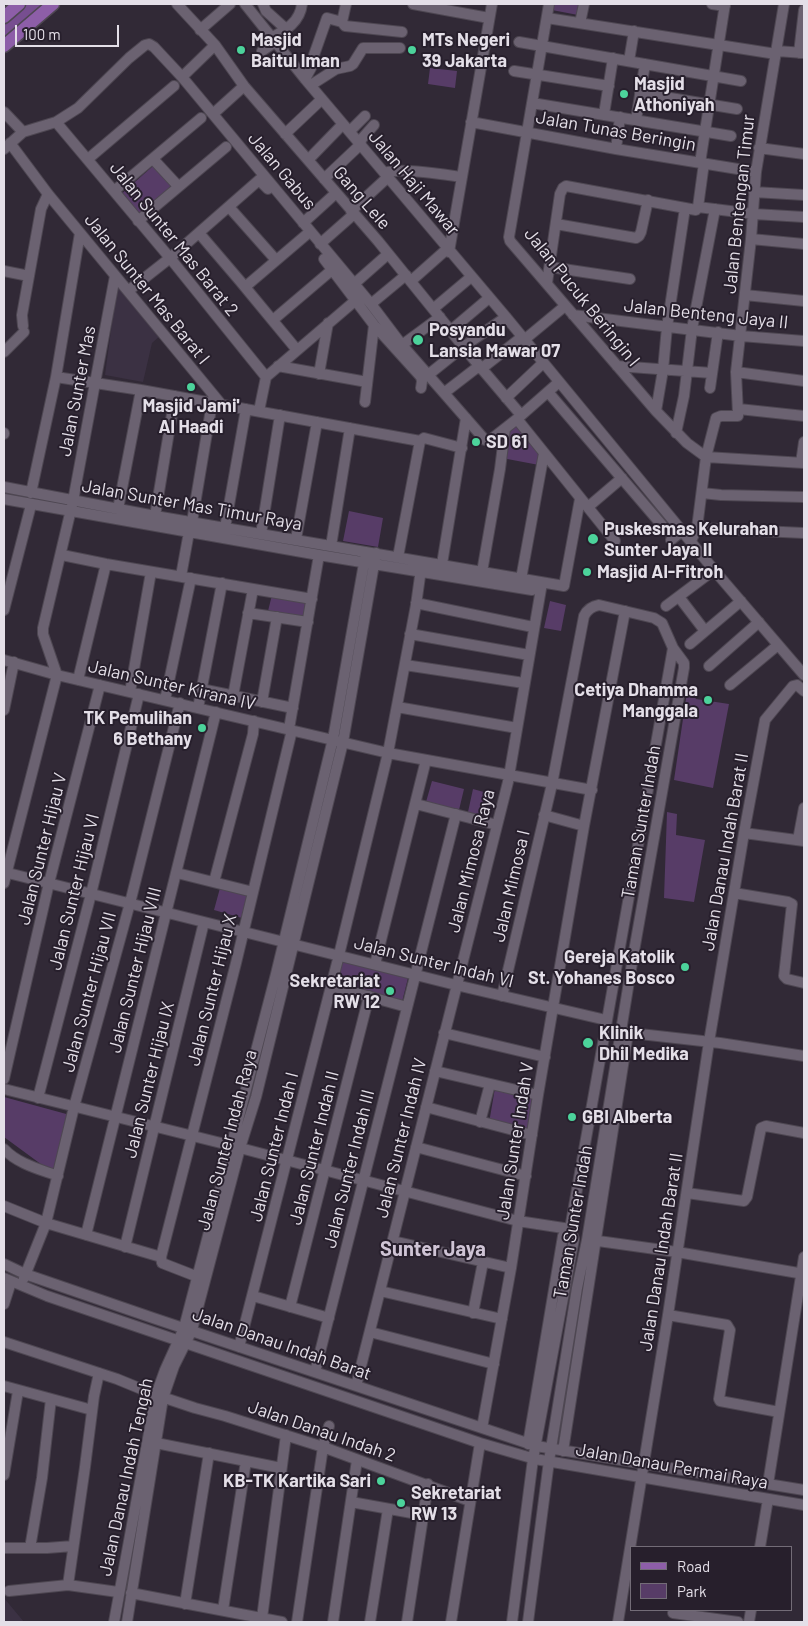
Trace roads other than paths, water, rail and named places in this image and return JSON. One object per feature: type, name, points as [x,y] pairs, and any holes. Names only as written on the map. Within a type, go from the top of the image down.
[{"type":"main road","points":[[4,17],[19,4]]},
{"type":"main road","points":[[4,46],[53,4]]},
{"type":"street","name":"Gang Lele","points":[[176,4],[216,46],[244,86],[408,278],[506,398],[544,453],[615,541]]},
{"type":"street","points":[[200,30],[230,4]]},
{"type":"street","name":"Jalan Haji Mawar","points":[[245,4],[714,570],[778,645],[801,663],[804,675]]},
{"type":"street","points":[[263,4],[266,11],[286,29]]},
{"type":"street","points":[[262,51],[298,18],[302,4]]},
{"type":"street","points":[[342,22],[346,4]]},
{"type":"street","points":[[413,4],[489,18]]},
{"type":"street","points":[[371,304],[448,251],[492,4]]},
{"type":"street","points":[[472,124],[498,4]]},
{"type":"street","name":"Jalan Pucuk Beringin I","points":[[549,4],[509,236],[510,241],[656,411],[676,433],[704,455]]},
{"type":"street","points":[[580,23],[584,4]]},
{"type":"street","points":[[698,207],[705,131],[725,5],[712,4]]},
{"type":"street","name":"Jalan Bentengan Timur","points":[[739,409],[736,372],[754,214],[756,172],[784,4]]},
{"type":"street","points":[[546,18],[776,52],[802,53],[804,10]]},
{"type":"street","points":[[308,82],[314,54],[327,18],[342,22],[345,26],[402,32]]},
{"type":"street","points":[[629,61],[634,31]]},
{"type":"street","points":[[520,42],[741,81]]},
{"type":"street","name":"Jalan Gabus","points":[[23,132],[56,122],[78,108],[145,45],[150,44],[154,46],[371,304],[402,345],[487,441],[505,429]]},
{"type":"street","points":[[182,77],[216,46]]},
{"type":"street","points":[[308,82],[336,69],[350,66],[363,48],[400,48]]},
{"type":"street","points":[[604,114],[613,58]]},
{"type":"street","points":[[636,120],[645,64]]},
{"type":"street","points":[[514,71],[609,86]]},
{"type":"street","points":[[88,159],[174,86]]},
{"type":"street","points":[[213,114],[244,86]]},
{"type":"street","points":[[640,93],[737,109]]},
{"type":"street","points":[[285,134],[322,99]]},
{"type":"street","points":[[532,103],[731,136]]},
{"type":"street","points":[[4,112],[23,132],[7,146]]},
{"type":"street","points":[[308,160],[346,128],[365,116]]},
{"type":"street","points":[[616,149],[620,117]]},
{"type":"street","points":[[114,190],[201,118]]},
{"type":"street","name":"Jalan Sunter Mas Barat 2","points":[[56,122],[114,190],[266,377]]},
{"type":"street","name":"Jalan Tunas Beringin","points":[[472,124],[756,172]]},
{"type":"street","points":[[324,179],[360,143],[374,125]]},
{"type":"street","name":"Jalan Sunter Mas Barat I","points":[[7,146],[128,291],[216,404]]},
{"type":"street","points":[[138,221],[226,147]]},
{"type":"street","points":[[759,148],[804,154]]},
{"type":"street","points":[[153,158],[178,186]]},
{"type":"street","points":[[320,244],[353,212],[386,175],[396,171],[462,178]]},
{"type":"street","points":[[128,291],[170,258],[261,180],[306,235],[374,325],[421,377],[421,388]]},
{"type":"street","points":[[547,282],[560,194],[566,186],[696,210],[698,207],[754,214],[804,217]]},
{"type":"street","points":[[754,192],[804,195]]},
{"type":"street","points":[[303,223],[336,193]]},
{"type":"street","points":[[4,352],[24,329],[22,315],[41,209],[48,194]]},
{"type":"street","points":[[556,224],[636,238],[642,232],[648,200]]},
{"type":"street","points":[[229,207],[276,260]]},
{"type":"street","points":[[656,411],[685,208]]},
{"type":"street","points":[[676,433],[684,396],[692,329],[715,209]]},
{"type":"street","points":[[31,493],[56,377],[80,233]]},
{"type":"street","points":[[199,233],[297,350]]},
{"type":"street","points":[[245,287],[306,235]]},
{"type":"street","points":[[751,239],[804,244]]},
{"type":"street","points":[[354,284],[388,254]]},
{"type":"street","points":[[550,267],[630,279]]},
{"type":"street","points":[[273,320],[333,270]]},
{"type":"street","points":[[4,271],[29,276]]},
{"type":"street","name":"Jalan Sunter Mas","points":[[57,678],[43,634],[43,628],[71,512],[115,276]]},
{"type":"street","points":[[402,345],[471,277]]},
{"type":"street","points":[[745,295],[804,301]]},
{"type":"street","points":[[450,331],[489,298]]},
{"type":"street","points":[[259,411],[266,377],[356,300]]},
{"type":"street","points":[[444,393],[523,339],[565,306]]},
{"type":"street","name":"Jalan Benteng Jaya II","points":[[574,315],[741,336],[804,341]]},
{"type":"street","points":[[428,375],[463,347],[506,317]]},
{"type":"street","points":[[320,374],[328,324]]},
{"type":"street","points":[[364,402],[374,325]]},
{"type":"street","points":[[710,388],[718,332]]},
{"type":"street","points":[[506,398],[543,363]]},
{"type":"street","points":[[278,366],[367,382]]},
{"type":"street","points":[[617,366],[712,373]]},
{"type":"street","points":[[736,372],[804,381]]},
{"type":"street","points":[[56,377],[141,390],[420,441],[424,438],[462,448]]},
{"type":"street","points":[[482,572],[505,429],[559,382]]},
{"type":"street","points":[[118,509],[141,390]]},
{"type":"street","points":[[548,392],[669,535],[682,531]]},
{"type":"street","points":[[155,516],[175,396]]},
{"type":"street","points":[[165,700],[186,577],[191,527],[216,404]]},
{"type":"street","points":[[225,528],[246,409]]},
{"type":"street","points":[[690,541],[697,528],[702,493],[704,455],[716,418],[720,416],[738,416],[739,409],[804,416]]},
{"type":"street","points":[[260,534],[280,415]]},
{"type":"street","points":[[441,570],[466,418]]},
{"type":"street","points":[[296,540],[317,422]]},
{"type":"street","points":[[331,546],[350,428]]},
{"type":"street","points":[[398,557],[420,441]]},
{"type":"street","points":[[704,455],[803,463],[804,442]]},
{"type":"street","points":[[521,579],[544,453]]},
{"type":"street","points":[[588,507],[622,478]]},
{"type":"street","name":"Jalan Sunter Mas Timur Raya","points":[[4,487],[155,516],[191,527],[319,555],[370,558]]},
{"type":"street","points":[[702,493],[804,497]]},
{"type":"street","name":"Jalan Sunter Mas Timur Raya","points":[[4,499],[71,512],[191,527],[225,528],[331,546],[370,558]]},
{"type":"street","points":[[441,570],[482,572],[564,586],[580,499]]},
{"type":"street","points":[[4,610],[31,505]]},
{"type":"street","points":[[697,528],[804,533]]},
{"type":"street","points":[[62,555],[312,599]]},
{"type":"street","name":"Jalan Sunter Hijau X","points":[[161,1257],[254,892],[291,730],[293,708],[319,555]]},
{"type":"street","points":[[370,558],[398,557],[421,567]]},
{"type":"street","points":[[370,558],[441,570],[532,590],[539,582]]},
{"type":"street","name":"Jalan Sunter Indah Raya","points":[[188,1329],[198,1277],[236,1147],[256,1097],[289,943],[338,740],[370,558]]},
{"type":"street","points":[[78,680],[106,564]]},
{"type":"street","name":"Jalan Sunter Indah I","points":[[239,1347],[339,955],[388,753],[405,666],[421,567]]},
{"type":"street","points":[[666,606],[714,570]]},
{"type":"street","name":"Jalan Sunter Hijau VI","points":[[38,1098],[91,894],[134,693],[151,572]]},
{"type":"street","name":"Jalan Mimosa Raya","points":[[456,985],[509,775],[539,582]]},
{"type":"street","points":[[198,708],[222,583]]},
{"type":"street","points":[[233,696],[253,589]]},
{"type":"street","points":[[680,597],[705,631]]},
{"type":"street","points":[[690,644],[741,601]]},
{"type":"street","points":[[416,603],[533,627]]},
{"type":"street","name":"Jalan Mimosa I","points":[[502,996],[552,784],[584,616],[586,612],[599,605],[625,611]]},
{"type":"street","points":[[512,1622],[534,1459],[534,1446],[551,1339],[574,1238],[570,1229],[673,648],[662,624],[658,620],[625,611]]},
{"type":"street","name":"Jalan Sunter Indah V","points":[[482,1428],[502,1320],[584,826],[625,611]]},
{"type":"street","points":[[248,613],[308,622]]},
{"type":"street","points":[[262,702],[276,617]]},
{"type":"street","points":[[708,666],[759,622]]},
{"type":"street","points":[[410,634],[529,655]]},
{"type":"street","points":[[730,685],[778,645]]},
{"type":"street","name":"Taman Sunter Indah","points":[[528,1622],[548,1461],[578,1288],[592,1240],[683,678],[684,663],[673,648]]},
{"type":"street","name":"Jalan Sunter Kirana IV","points":[[4,660],[57,678],[78,680],[338,740]]},
{"type":"street","points":[[4,710],[7,686],[14,662]]},
{"type":"street","points":[[405,666],[524,683]]},
{"type":"street","points":[[4,883],[5,872],[57,678]]},
{"type":"street","name":"Jalan Sunter Hijau V","points":[[4,1079],[50,883],[100,685]]},
{"type":"street","name":"Jalan Danau Indah Barat II","points":[[631,1546],[709,1042],[765,720],[793,686],[797,685],[804,690]]},
{"type":"street","points":[[202,689],[293,708]]},
{"type":"street","name":"Jalan Sunter Hijau VII","points":[[4,1304],[12,1282],[25,1274],[46,1223],[74,1107],[130,903],[180,704]]},
{"type":"street","points":[[397,707],[517,728]]},
{"type":"street","name":"Jalan Sunter Hijau VIII","points":[[86,1235],[216,712]]},
{"type":"street","points":[[214,882],[253,734],[254,721]]},
{"type":"street","points":[[338,740],[388,753],[592,790]]},
{"type":"street","points":[[374,964],[426,760]]},
{"type":"street","points":[[416,804],[497,825]]},
{"type":"street","points":[[744,833],[801,840],[804,808]]},
{"type":"street","name":"Jalan Sunter Indah III","points":[[316,1372],[456,814]]},
{"type":"street","points":[[544,815],[584,826]]},
{"type":"street","name":"Jalan Sunter Indah VI","points":[[5,872],[456,985],[606,1020]]},
{"type":"street","points":[[177,873],[254,892]]},
{"type":"street","points":[[734,893],[792,904],[793,911],[784,976],[787,980],[804,983]]},
{"type":"street","name":"Jalan Sunter Hijau IX","points":[[125,1247],[204,922]]},
{"type":"street","name":"Jalan Sunter Indah IV","points":[[356,1386],[456,985]]},
{"type":"street","points":[[331,986],[407,1007]]},
{"type":"street","name":"Jalan Sunter Indah II","points":[[290,1307],[369,996]]},
{"type":"street","points":[[444,1033],[545,1057]]},
{"type":"street","points":[[625,1033],[709,1042],[804,1056]]},
{"type":"street","points":[[435,1071],[538,1095]]},
{"type":"street","points":[[480,1122],[490,1084]]},
{"type":"street","points":[[4,1089],[287,1160],[518,1221],[570,1229]]},
{"type":"street","points":[[426,1107],[532,1136]]},
{"type":"street","points":[[687,1193],[741,1202],[745,1201],[761,1128],[766,1126],[804,1133]]},
{"type":"street","name":"Jalan Sunter Indah Raya","points":[[182,1342],[188,1329],[236,1147]]},
{"type":"street","points":[[416,1147],[526,1176]]},
{"type":"street","points":[[4,1148],[11,1156],[22,1163],[58,1176]]},
{"type":"street","points":[[4,1206],[46,1223],[161,1257],[162,1263],[198,1277]]},
{"type":"street","points":[[563,1451],[592,1240],[677,1252],[803,1274]]},
{"type":"street","points":[[393,1241],[510,1268]]},
{"type":"street","points":[[768,1484],[778,1412],[803,1274],[804,1257]]},
{"type":"street","points":[[473,1313],[483,1262]]},
{"type":"street","name":"Jalan Danau Indah Barat","points":[[4,1264],[25,1274],[239,1347],[534,1446],[551,1449]]},
{"type":"street","name":"Jalan Danau Indah Barat","points":[[12,1282],[182,1342],[480,1443],[534,1459]]},
{"type":"street","points":[[380,1291],[502,1320]]},
{"type":"street","points":[[253,1296],[329,1318]]},
{"type":"street","points":[[668,1315],[727,1325],[730,1330],[720,1402],[778,1412]]},
{"type":"street","points":[[370,1332],[494,1364]]},
{"type":"street","name":"Jalan Danau Indah 2","points":[[4,1342],[128,1383],[159,1397],[323,1447],[470,1501]]},
{"type":"street","name":"Jalan Danau Indah Tengah","points":[[114,1622],[118,1592],[165,1370],[182,1342]]},
{"type":"street","points":[[68,1585],[92,1410],[99,1373]]},
{"type":"street","points":[[4,1386],[92,1410]]},
{"type":"street","points":[[4,1475],[18,1391]]},
{"type":"street","name":"Jalan Danau Indah Tengah","points":[[127,1622],[156,1443],[159,1397]]},
{"type":"street","points":[[30,1548],[42,1478],[52,1399]]},
{"type":"street","points":[[297,1622],[323,1447],[329,1426]]},
{"type":"street","points":[[262,1618],[286,1435]]},
{"type":"street","points":[[156,1443],[281,1468]]},
{"type":"street","points":[[450,1622],[480,1443]]},
{"type":"street","name":"Jalan Danau Permai Raya","points":[[551,1449],[768,1499],[804,1505]]},
{"type":"street","points":[[185,1604],[209,1453]]},
{"type":"street","name":"Jalan Danau Permai Raya","points":[[534,1459],[768,1484],[804,1490]]},
{"type":"street","points":[[333,1622],[357,1460]]},
{"type":"street","points":[[223,1610],[246,1461]]},
{"type":"street","points":[[407,1622],[428,1484]]},
{"type":"street","points":[[760,1546],[768,1499]]},
{"type":"street","points":[[351,1502],[423,1514]]},
{"type":"street","points":[[370,1622],[388,1508]]},
{"type":"street","points":[[4,1548],[73,1546]]},
{"type":"street","name":"Jalan Danau Indah Barat II","points":[[618,1622],[630,1551]]},
{"type":"street","points":[[9,1591],[68,1585],[118,1592]]},
{"type":"street","points":[[131,1593],[282,1622]]},
{"type":"street","points":[[673,1613],[738,1622]]},
{"type":"place","name":"Masjid Baitul Iman","points":[[241,50]]},
{"type":"place","name":"MTs Negeri 39 Jakarta","points":[[412,50]]},
{"type":"place","name":"Masjid Athoniyah","points":[[624,94]]},
{"type":"place","name":"Posyandu Lansia Mawar 07","points":[[418,340]]},
{"type":"place","name":"Masjid Jami' Al Haadi","points":[[191,387]]},
{"type":"place","name":"SD 61","points":[[476,442]]},
{"type":"place","name":"Puskesmas Kelurahan Sunter Jaya II","points":[[593,539]]},
{"type":"place","name":"Masjid Al-Fitroh","points":[[587,572]]},
{"type":"place","name":"Cetiya Dhamma Manggala","points":[[708,700]]},
{"type":"place","name":"TK Pemulihan 6 Bethany","points":[[202,728]]},
{"type":"place","name":"Gereja Katolik St. Yohanes Bosco","points":[[685,967]]},
{"type":"place","name":"Sekretariat RW 12","points":[[390,991]]},
{"type":"place","name":"Klinik Dhil Medika","points":[[588,1043]]},
{"type":"place","name":"GBI Alberta","points":[[572,1117]]},
{"type":"place","name":"KB-TK Kartika Sari","points":[[381,1481]]},
{"type":"place","name":"Sekretariat RW 13","points":[[401,1503]]},
{"type":"district","name":"Sunter Jaya","points":[[433,1249]]}]
